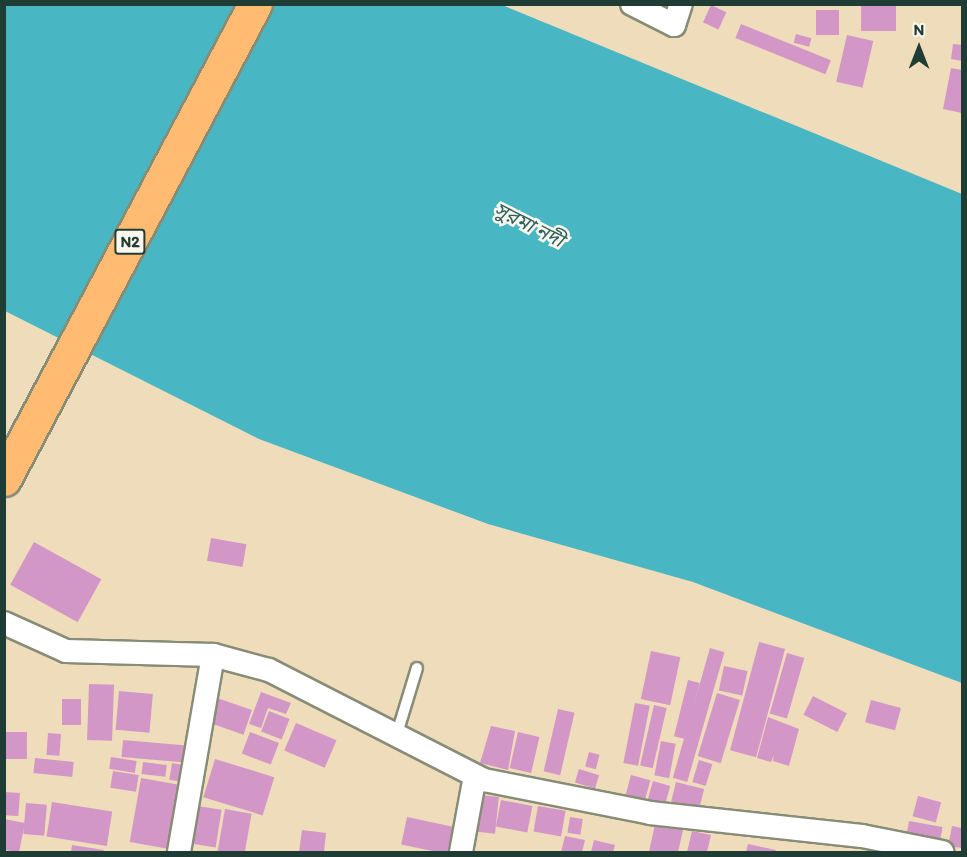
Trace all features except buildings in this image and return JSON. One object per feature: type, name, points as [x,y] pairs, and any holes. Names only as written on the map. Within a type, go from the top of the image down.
[{"type":"highway","name":"N2","points":[[4,479],[255,4]]},
{"type":"street","points":[[632,4],[674,25],[681,4]]},
{"type":"street","points":[[4,622],[66,651],[213,656],[269,670],[396,738],[475,776],[650,813],[862,836],[942,852]]},
{"type":"street","points":[[179,852],[213,656]]},
{"type":"street","points":[[461,852],[475,776]]},
{"type":"lane","points":[[396,738],[417,668]]},
{"type":"water","name":"সুরমা নদী","points":[[4,5],[502,5],[962,194],[962,683],[693,582],[488,524],[259,439],[5,311]]}]
